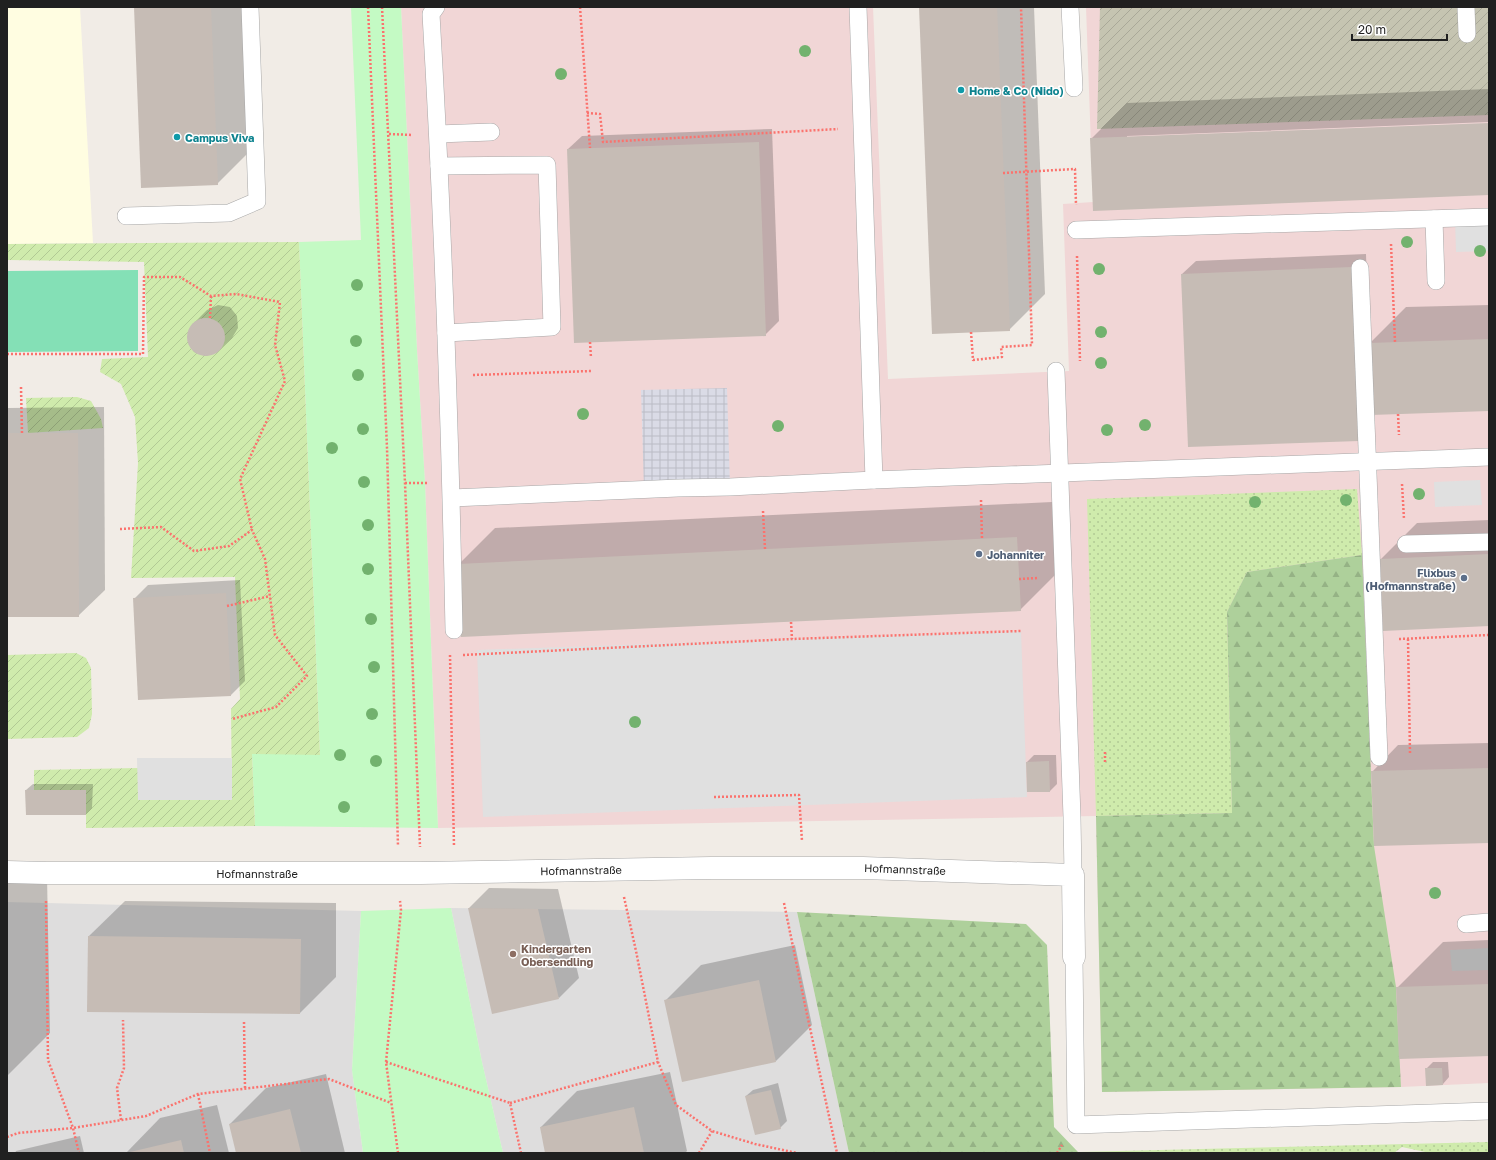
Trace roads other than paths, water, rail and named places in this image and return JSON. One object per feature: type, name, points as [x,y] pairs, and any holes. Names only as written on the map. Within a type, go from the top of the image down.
[{"type":"street","name":"Hofmannstraße","points":[[7,872],[421,873],[711,868],[871,868],[1073,875]]},
{"type":"street","points":[[1073,875],[1074,957]]},
{"type":"lane","points":[[126,216],[229,213],[257,201],[250,7]]},
{"type":"lane","points":[[436,7],[431,14],[438,134],[446,333],[446,375],[452,498],[454,630]]},
{"type":"lane","points":[[858,7],[874,480]]},
{"type":"lane","points":[[1070,7],[1074,88]]},
{"type":"lane","points":[[1466,7],[1467,34]]},
{"type":"lane","points":[[438,134],[490,132]]},
{"type":"lane","points":[[439,166],[547,165],[552,327],[446,333]]},
{"type":"lane","points":[[1076,230],[1489,217]]},
{"type":"lane","points":[[1434,219],[1436,281]]},
{"type":"lane","points":[[1360,268],[1379,757]]},
{"type":"lane","points":[[1056,371],[1073,875]]},
{"type":"lane","points":[[452,498],[730,487],[762,484],[1489,457]]},
{"type":"lane","points":[[1406,544],[1489,542]]},
{"type":"lane","points":[[1466,924],[1489,922]]},
{"type":"lane","points":[[1074,957],[1076,1125],[1489,1111]]},
{"type":"place","name":"Home & Co (Nido)","points":[[961,90]]},
{"type":"place","name":"Campus Viva","points":[[177,137]]},
{"type":"place","name":"Johanniter","points":[[979,554]]},
{"type":"place","name":"Flixbus (Hofmannstraße)","points":[[1464,578]]},
{"type":"place","name":"Kindergarten Obersendling","points":[[513,954]]}]
